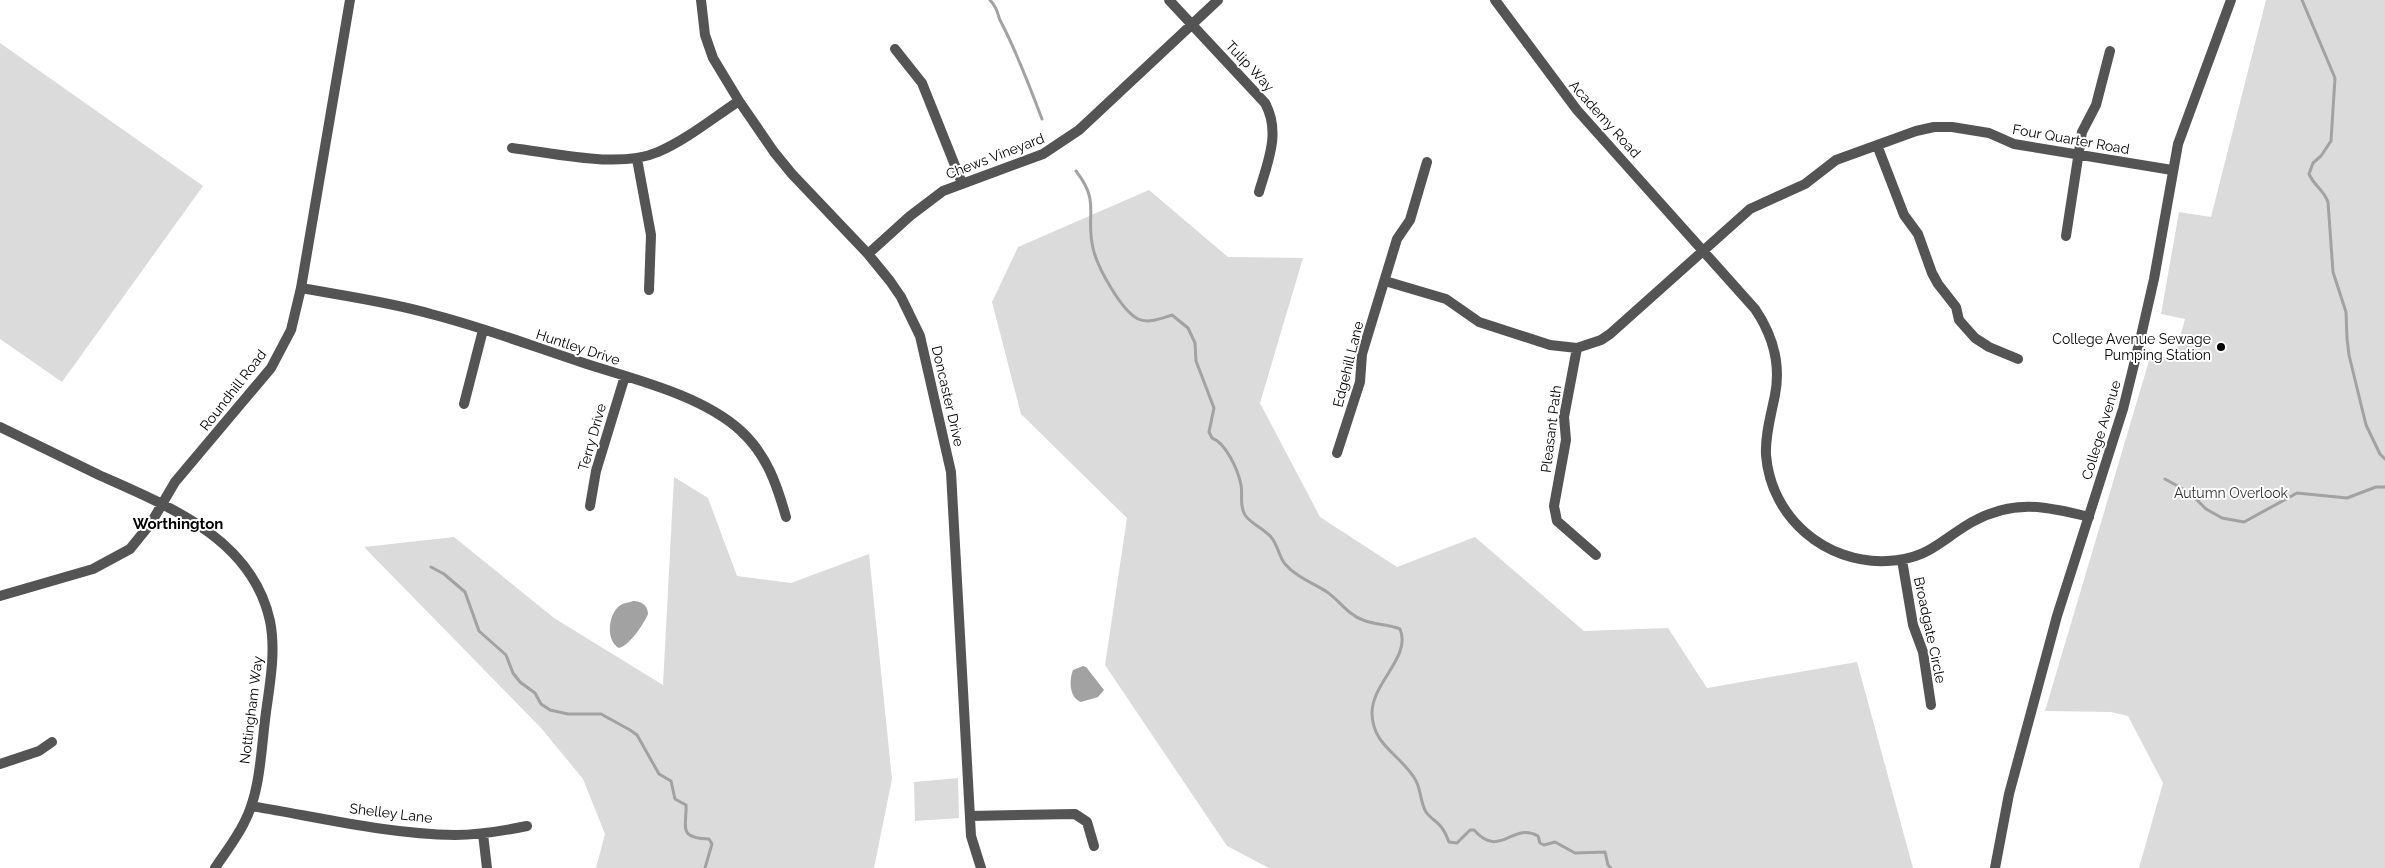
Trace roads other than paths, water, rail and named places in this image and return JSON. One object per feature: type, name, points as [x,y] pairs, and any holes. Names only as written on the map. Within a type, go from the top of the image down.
[{"type":"street","name":"Roundhill Road","points":[[0,596],[93,569],[115,559],[130,549],[140,538],[175,482],[271,368],[291,330],[301,288],[350,0]]},
{"type":"street","name":"Doncaster Drive","points":[[701,0],[705,35],[713,58],[739,101],[792,174],[868,254],[902,297],[920,336],[946,445],[953,494],[970,816],[974,851],[981,868]]},
{"type":"street","name":"Tulip Way","points":[[1169,0],[1265,102],[1271,114],[1274,138],[1259,192]]},
{"type":"street","name":"Chews Vineyard","points":[[868,254],[928,202],[943,192],[962,183],[1019,164],[1061,144],[1091,120],[1218,0]]},
{"type":"street","name":"Academy Road","points":[[1495,0],[1558,88],[1755,309],[1771,339],[1777,371],[1767,436],[1766,454],[1768,471],[1779,500],[1801,530],[1815,542],[1833,552],[1876,562],[1902,560],[1933,549],[1971,523],[1990,513],[2008,508],[2041,506],[2089,517]]},
{"type":"street","name":"College Avenue","points":[[1995,868],[2009,794],[2057,616],[2123,409],[2142,336],[2154,279],[2172,170],[2189,111],[2231,0]]},
{"type":"street","points":[[895,49],[922,83],[962,183]]},
{"type":"street","points":[[2066,236],[2082,132],[2096,105],[2110,51]]},
{"type":"street","points":[[512,148],[606,159],[637,158],[656,153],[673,144],[739,101]]},
{"type":"street","name":"Four Quarter Road","points":[[1577,348],[1601,340],[1610,334],[1750,208],[1804,184],[1836,160],[1916,131],[1934,127],[1952,127],[1989,133],[2004,142],[2014,144],[2172,170]]},
{"type":"street","points":[[1877,145],[1904,215],[1918,234],[1932,273],[1956,307],[1959,320],[1975,338],[1989,347],[2018,359]]},
{"type":"street","points":[[637,158],[650,235],[650,290]]},
{"type":"street","name":"Edgehill Lane","points":[[1337,453],[1360,382],[1362,354],[1397,239],[1410,220],[1427,162]]},
{"type":"street","points":[[1385,281],[1446,299],[1479,322],[1550,345],[1577,348]]},
{"type":"street","name":"Huntley Drive","points":[[301,288],[397,305],[483,330],[624,376],[700,405],[726,419],[755,445],[777,485],[786,517]]},
{"type":"street","points":[[464,404],[483,330]]},
{"type":"street","name":"Pleasant Path","points":[[1577,348],[1564,417],[1566,440],[1554,514],[1557,521],[1596,554]]},
{"type":"street","name":"Terry Drive","points":[[590,506],[596,471],[624,376]]},
{"type":"street","name":"Nottingham Way","points":[[0,427],[53,454],[161,503],[216,536],[246,566],[265,604],[270,623],[271,670],[251,806],[244,823],[215,868]]},
{"type":"street","name":"Broadgate Circle","points":[[1902,560],[1913,625],[1923,652],[1931,705]]},
{"type":"street","points":[[0,764],[39,751],[52,742]]},
{"type":"street","name":"Shelley Lane","points":[[251,806],[379,827],[455,835],[483,834],[527,826]]},
{"type":"street","points":[[970,816],[1075,814],[1087,822],[1094,846]]},
{"type":"street","points":[[483,834],[487,868]]},
{"type":"waterway","points":[[990,0],[997,10],[1000,21],[1019,59],[1042,119]]},
{"type":"waterway","points":[[2302,0],[2335,78],[2331,141],[2321,156],[2313,163],[2309,174],[2328,202],[2333,272],[2346,312],[2349,355],[2366,425],[2380,454],[2385,459]]},
{"type":"waterway","points":[[1076,171],[1084,182],[1090,200],[1090,226],[1095,256],[1117,298],[1138,319],[1151,321],[1172,315],[1188,328],[1195,343],[1196,361],[1214,408],[1209,432],[1212,438],[1227,451],[1234,465],[1241,485],[1242,504],[1245,515],[1271,537],[1283,561],[1294,573],[1327,592],[1358,618],[1400,629],[1402,639],[1401,650],[1373,703],[1374,725],[1382,742],[1409,770],[1415,779],[1426,812],[1442,828],[1449,842],[1457,843],[1470,830],[1474,830],[1483,838],[1492,841],[1499,841],[1521,833],[1529,833],[1538,836],[1540,843],[1544,845],[1555,842],[1575,853],[1605,852],[1608,865],[1611,868]]},
{"type":"waterway","points":[[2165,479],[2190,493],[2206,509],[2222,518],[2244,522],[2297,493],[2347,498],[2376,487],[2385,487]]},
{"type":"waterway","points":[[431,567],[444,574],[465,592],[479,631],[506,655],[513,673],[520,682],[535,693],[541,704],[550,710],[568,714],[601,714],[637,735],[659,774],[671,781],[675,799],[686,805],[685,825],[688,834],[709,839],[712,844],[705,868]]},
{"type":"place","name":"College Avenue Sewage Pumping Station","points":[[2221,347]]},
{"type":"district","name":"Worthington","points":[[178,524]]},
{"type":"park label","name":"Autumn Overlook","points":[[2231,493]]}]
